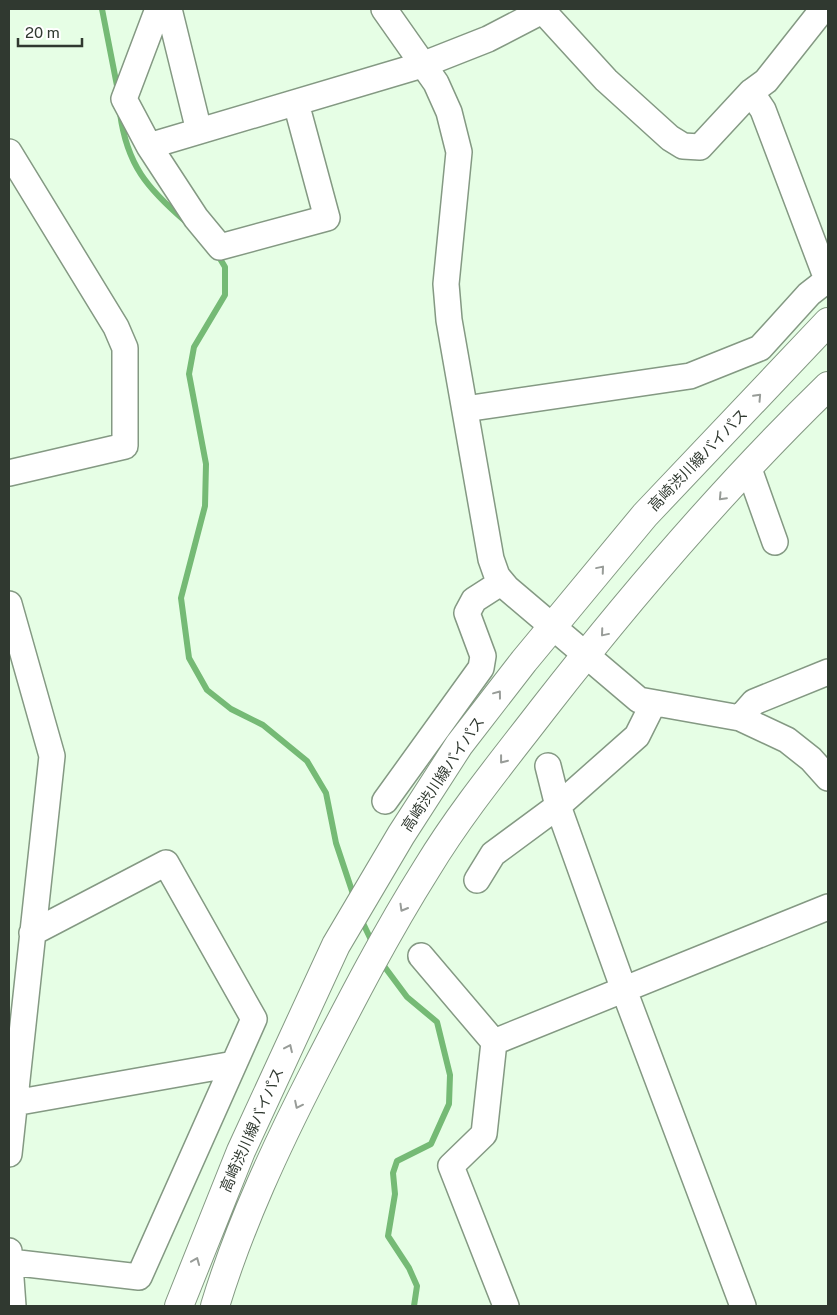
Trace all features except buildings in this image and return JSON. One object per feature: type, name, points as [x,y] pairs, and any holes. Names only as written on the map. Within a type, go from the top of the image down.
[{"type":"main road","name":"高崎渋川線バイパス","points":[[179,1306],[242,1151],[336,945],[401,835],[459,745],[524,661],[646,515],[828,322]]},
{"type":"main road","name":"高崎渋川線バイパス","points":[[215,1306],[264,1177],[359,984],[428,866],[492,774],[586,654],[680,544],[828,386]]},
{"type":"street","points":[[158,9],[124,99],[149,146],[196,218],[220,247],[327,218],[296,102]]},
{"type":"street","points":[[169,9],[200,131]]},
{"type":"street","points":[[384,9],[422,65],[436,82],[449,112],[459,152],[446,284],[449,320],[492,559],[502,582],[639,700],[740,718],[787,740],[811,759],[828,778]]},
{"type":"street","points":[[149,146],[422,65],[488,39],[544,10],[606,80],[670,138],[683,146],[700,148],[751,92],[766,81],[823,9]]},
{"type":"street","points":[[465,409],[690,376],[760,348],[810,294],[828,281],[763,110],[751,92]]},
{"type":"street","points":[[9,152],[116,327],[125,348],[125,446],[9,473]]},
{"type":"street","points":[[749,469],[775,542]]},
{"type":"street","points":[[385,802],[481,668],[483,656],[467,613],[474,600],[502,582]]},
{"type":"street","points":[[9,604],[52,756],[9,1154]]},
{"type":"street","points":[[740,718],[754,702],[828,672]]},
{"type":"street","points":[[476,880],[493,854],[558,806],[637,736],[653,704]]},
{"type":"street","points":[[548,766],[558,806],[624,990],[743,1306]]},
{"type":"street","points":[[13,1306],[9,1257],[139,1278],[254,1019],[166,863],[32,933]]},
{"type":"street","points":[[494,1042],[828,907]]},
{"type":"street","points":[[421,956],[494,1042],[484,1134],[451,1166],[506,1306]]},
{"type":"street","points":[[14,1103],[234,1064]]},
{"type":"waterway","points":[[102,9],[118,91]]},
{"type":"waterway","points":[[120,113],[128,147],[141,174],[160,198],[185,221]]},
{"type":"waterway","points":[[216,252],[225,267],[225,295],[194,347],[189,374],[206,464],[205,506],[181,598],[189,658],[207,690],[231,709],[263,725],[307,761],[326,793],[336,843],[354,897]]},
{"type":"waterway","points":[[361,919],[373,944]]},
{"type":"waterway","points":[[381,962],[407,997],[437,1022],[450,1075],[449,1104],[431,1144],[397,1161],[393,1173],[395,1194],[388,1236],[409,1268],[417,1286],[414,1306]]}]
